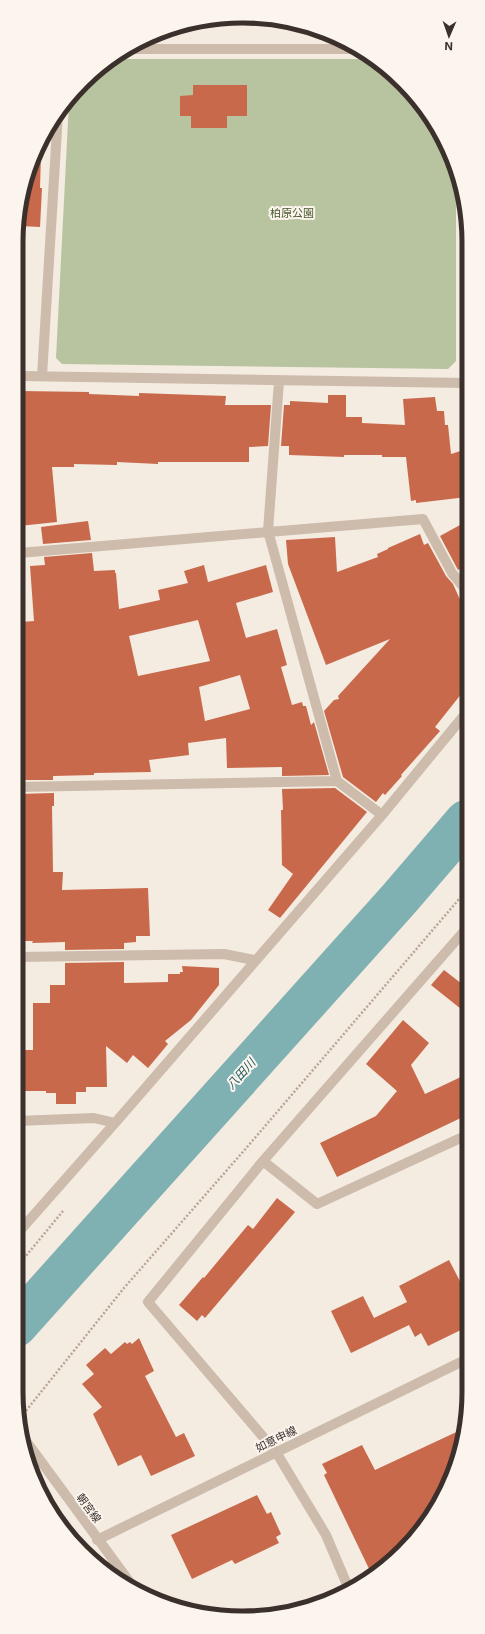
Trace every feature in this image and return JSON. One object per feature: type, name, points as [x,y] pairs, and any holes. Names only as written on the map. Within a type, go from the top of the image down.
[{"type":"street","points":[[139,49],[346,49]]},
{"type":"street","points":[[42,376],[57,125]]},
{"type":"street","points":[[23,376],[462,383]]},
{"type":"street","points":[[279,381],[268,532],[338,781],[382,815]]},
{"type":"street","points":[[23,553],[423,520],[452,573],[462,585]]},
{"type":"street","points":[[23,1227],[115,1123],[254,960],[382,815],[462,719]]},
{"type":"street","points":[[23,787],[338,781]]},
{"type":"street","points":[[347,1585],[326,1535],[276,1452],[148,1302],[263,1161],[462,933]]},
{"type":"street","points":[[23,957],[224,954],[254,960]]},
{"type":"street","points":[[23,1121],[94,1118],[115,1123]]},
{"type":"street","points":[[263,1161],[317,1204],[462,1137]]},
{"type":"street","name":"如意申線","points":[[97,1540],[462,1361]]},
{"type":"street","name":"朝宮線","points":[[30,1446],[126,1577]]},
{"type":"path","points":[[24,1413],[124,1288],[248,1146],[462,896]]},
{"type":"green space","name":"柏原公園","points":[[122,59],[362,59],[376,68],[398,87],[417,109],[433,133],[445,159],[456,191],[456,361],[448,369],[62,364],[56,358],[69,108],[87,87],[109,68]]},
{"type":"building","points":[[193,85],[247,85],[247,116],[227,116],[227,128],[191,128],[191,116],[180,116],[180,96],[193,95]]},
{"type":"building","points":[[41,157],[40,188],[42,188],[40,227],[23,226],[30,186]]},
{"type":"building","points":[[23,391],[89,392],[89,394],[139,396],[139,393],[226,396],[225,405],[271,405],[268,446],[249,447],[249,462],[158,462],[158,464],[117,462],[117,465],[74,464],[74,467],[52,467],[57,522],[23,526]]},
{"type":"building","points":[[328,395],[346,395],[346,417],[362,417],[362,423],[405,425],[403,399],[435,397],[437,411],[444,411],[445,425],[448,425],[451,454],[462,451],[462,498],[416,503],[416,500],[411,501],[406,457],[382,457],[382,455],[344,455],[344,457],[289,455],[289,446],[281,446],[284,405],[290,405],[290,401],[328,403]]},
{"type":"building","points":[[88,521],[91,540],[43,544],[41,527]]},
{"type":"building","points":[[460,525],[462,529],[462,568],[458,570],[440,536]]},
{"type":"building","points":[[420,534],[424,545],[428,543],[446,576],[453,584],[462,604],[462,693],[435,727],[440,731],[385,795],[383,793],[376,802],[343,777],[324,711],[334,700],[339,699],[338,696],[390,639],[326,665],[288,564],[286,540],[335,537],[337,572],[378,557],[377,554]]},
{"type":"building","points":[[92,553],[94,571],[115,570],[119,609],[160,600],[158,590],[188,583],[184,571],[204,565],[208,582],[266,565],[273,592],[236,603],[246,638],[277,629],[287,665],[281,667],[292,705],[302,702],[303,706],[306,706],[311,725],[314,722],[329,775],[282,776],[282,767],[227,768],[226,738],[188,743],[189,755],[149,760],[151,772],[94,773],[94,775],[53,776],[53,780],[23,780],[23,622],[34,621],[30,566],[45,565],[44,557]],"holes":[[[198,620],[210,661],[138,676],[129,636]],[[240,675],[250,709],[205,721],[199,687]]]},
{"type":"building","points":[[335,788],[367,812],[280,918],[268,910],[293,874],[282,865],[282,789]]},
{"type":"building","points":[[54,793],[54,806],[52,806],[53,872],[63,872],[62,890],[148,888],[150,936],[136,936],[136,942],[124,943],[124,949],[65,950],[65,942],[32,943],[33,941],[25,941],[24,916],[23,917],[23,794]]},
{"type":"building","points":[[124,962],[124,983],[168,982],[168,974],[180,974],[180,972],[183,972],[182,966],[219,968],[219,985],[191,1020],[165,1041],[168,1044],[148,1068],[133,1055],[127,1063],[106,1046],[107,1087],[86,1087],[86,1092],[76,1092],[76,1104],[56,1104],[56,1093],[46,1093],[46,1091],[23,1091],[23,1057],[24,1050],[33,1050],[33,1003],[50,1003],[50,985],[65,985],[65,963]]},
{"type":"building","points":[[444,970],[462,984],[462,1010],[431,985]]},
{"type":"building","points":[[403,1020],[429,1043],[411,1065],[425,1094],[462,1076],[462,1117],[337,1177],[320,1143],[376,1116],[397,1091],[366,1064]]},
{"type":"building","points":[[277,1198],[295,1212],[205,1318],[202,1315],[197,1321],[179,1305],[203,1277],[204,1278],[248,1225],[253,1229]]},
{"type":"building","points":[[449,1260],[462,1285],[462,1329],[428,1346],[421,1333],[415,1337],[409,1325],[351,1353],[331,1311],[363,1296],[374,1318],[407,1302],[399,1286]]},
{"type":"building","points":[[139,1338],[154,1371],[145,1376],[176,1437],[184,1433],[195,1456],[151,1476],[141,1455],[118,1466],[93,1414],[102,1407],[82,1384],[94,1374],[86,1365],[105,1348],[111,1354],[125,1342],[127,1344],[130,1342],[132,1344]]},
{"type":"building","points":[[458,1431],[450,1462],[433,1501],[417,1525],[398,1547],[370,1570],[324,1475],[327,1473],[322,1464],[362,1445],[375,1470]]},
{"type":"building","points":[[257,1495],[267,1514],[271,1512],[281,1534],[276,1537],[279,1543],[235,1564],[232,1560],[192,1579],[171,1535]]},
{"type":"waterway","name":"八田川","points":[[23,1318],[399,899],[462,826]]}]
